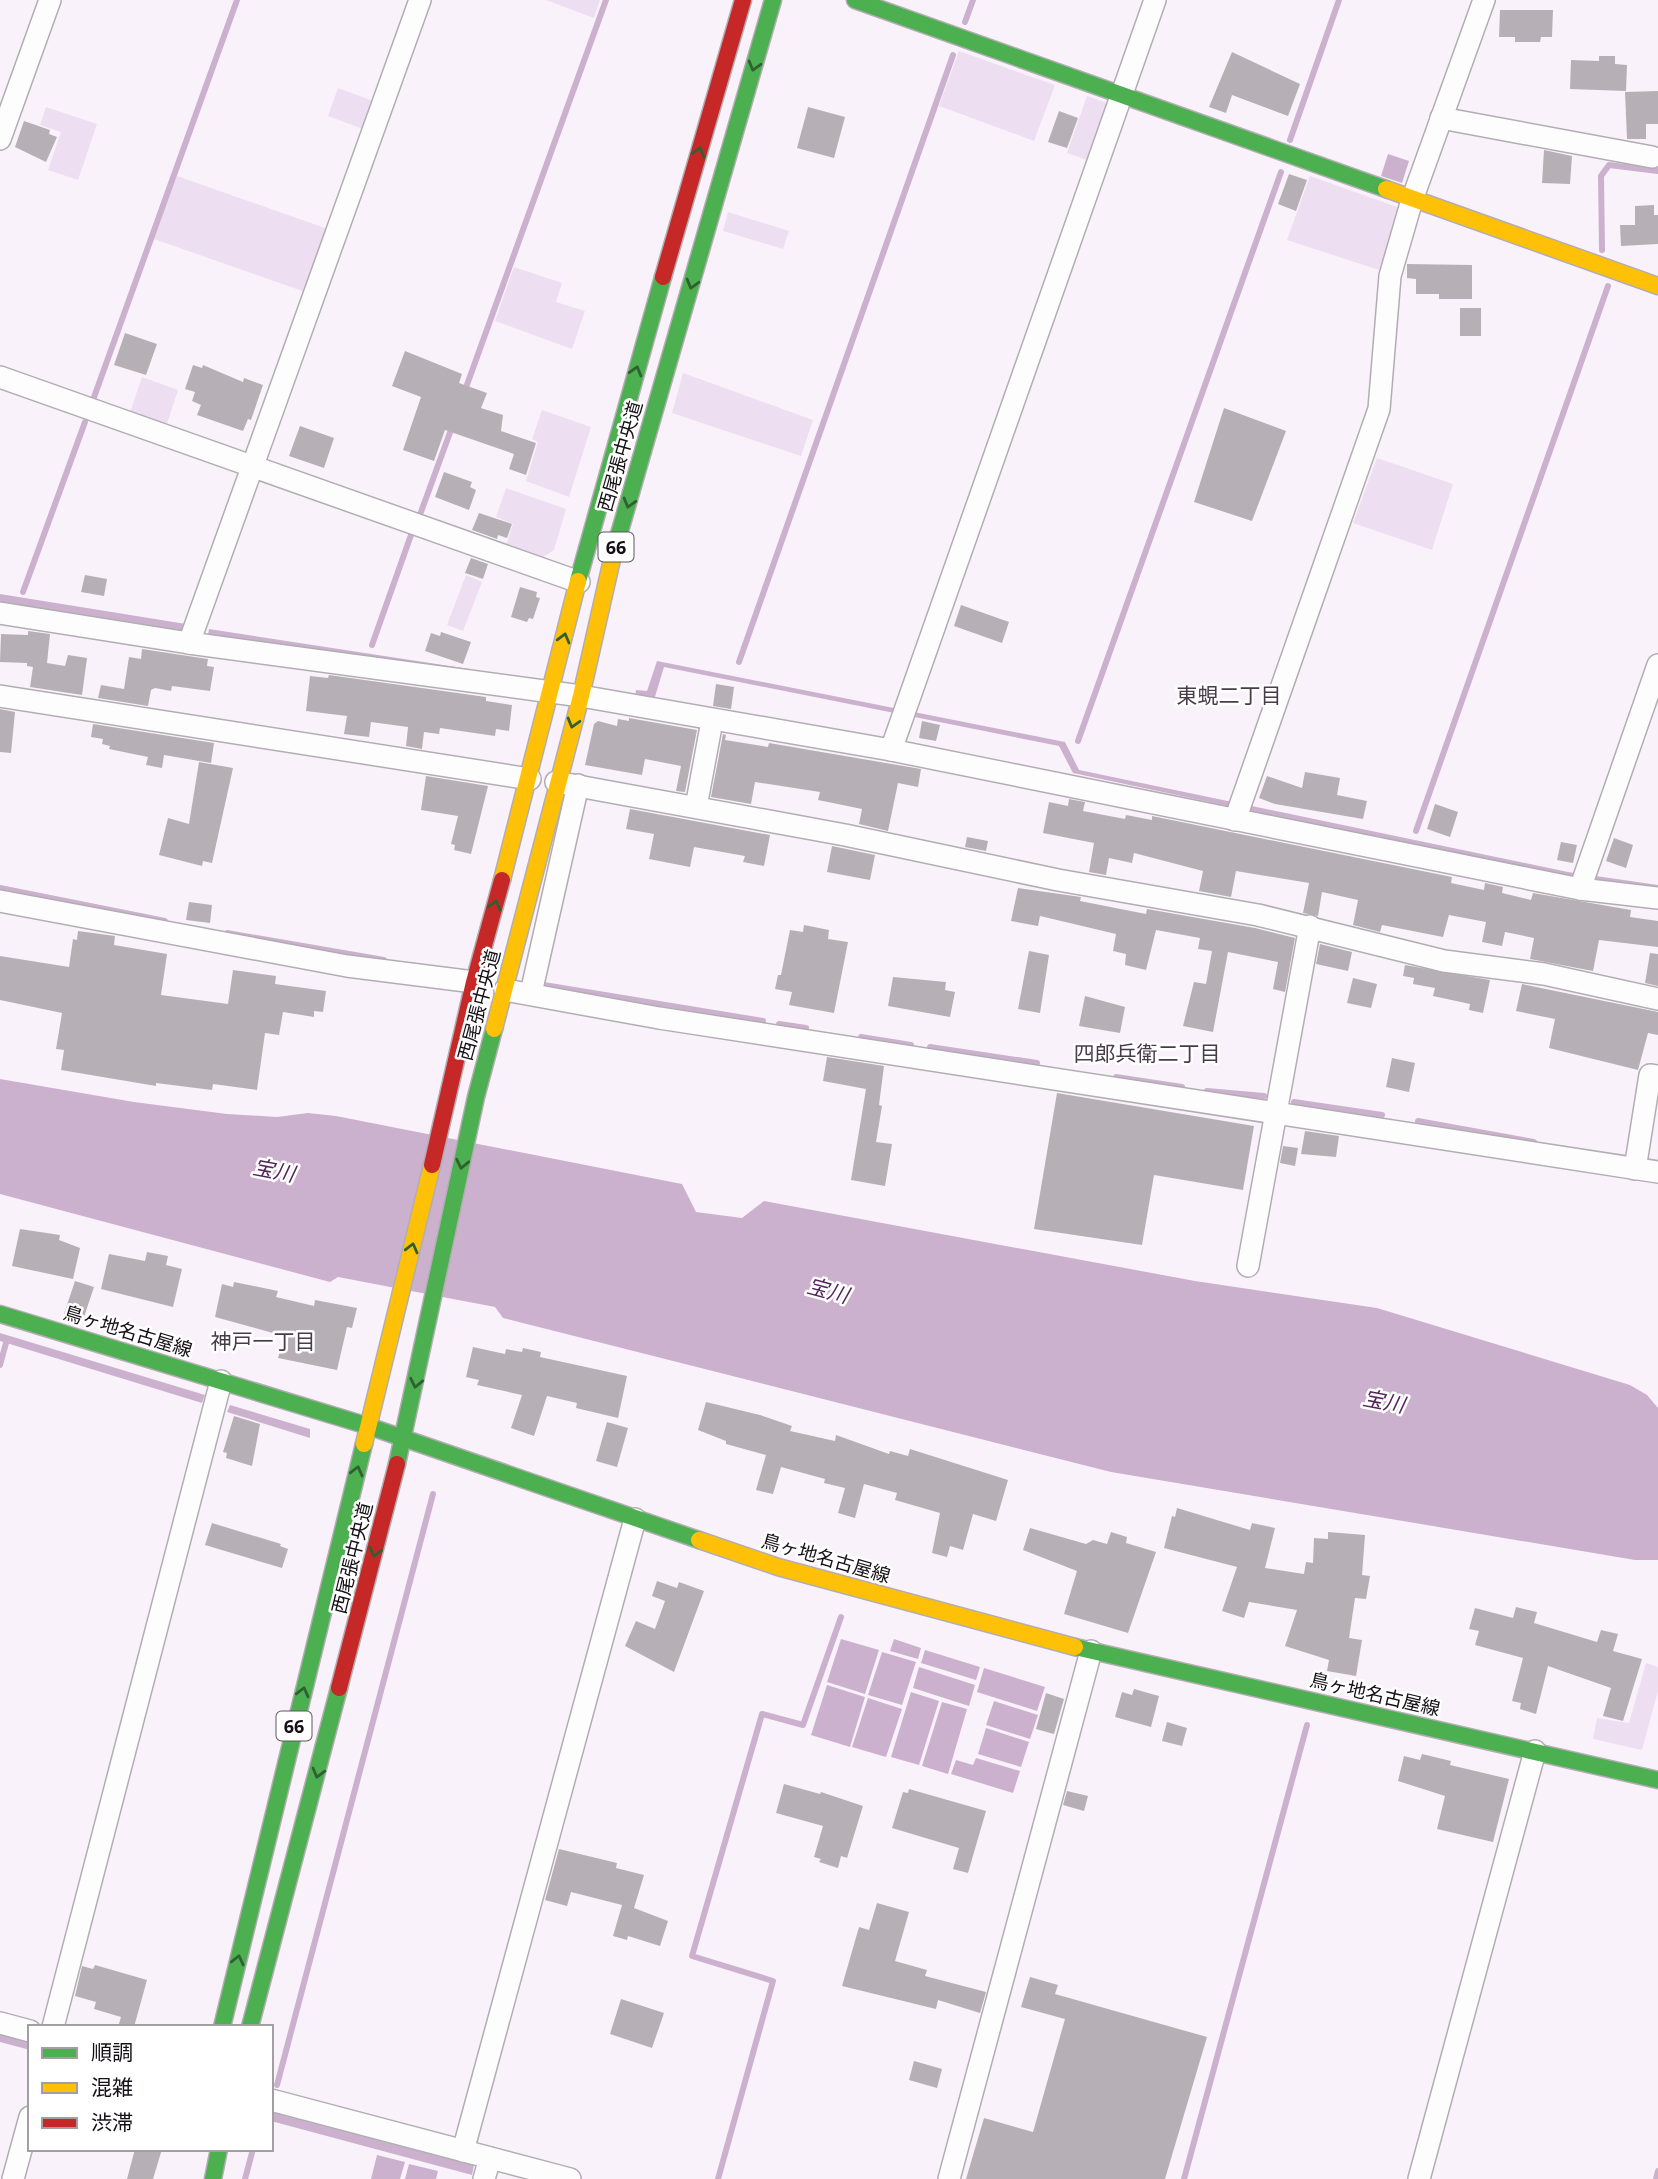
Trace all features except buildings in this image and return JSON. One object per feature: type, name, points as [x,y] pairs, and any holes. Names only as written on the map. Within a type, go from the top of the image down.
[{"type":"main road","name":"西尾張中央道","points":[[222,2025],[396,1315],[474,982],[530,779],[548,693],[579,582],[595,512],[743,0]]},
{"type":"main road","name":"西尾張中央道","points":[[251,2025],[404,1439],[476,1097],[580,696],[605,584],[773,0]]},
{"type":"main road","points":[[855,0],[1658,286]]},
{"type":"main road","name":"鳥ヶ地名古屋線","points":[[0,1314],[368,1426],[778,1567],[1091,1651],[1658,1780]]},
{"type":"main road","points":[[213,2179],[219,2151]]},
{"type":"street","points":[[0,139],[50,0]]},
{"type":"street","points":[[189,643],[255,468],[420,0]]},
{"type":"street","points":[[891,750],[1155,0]]},
{"type":"street","points":[[1239,810],[1379,409],[1391,276],[1412,200],[1484,0]]},
{"type":"street","points":[[1441,118],[1652,157]]},
{"type":"street","points":[[0,377],[579,582]]},
{"type":"street","points":[[0,613],[189,643],[580,696],[712,721],[1239,810],[1658,898]]},
{"type":"street","points":[[1583,881],[1658,665]]},
{"type":"street","points":[[0,696],[530,779]]},
{"type":"street","points":[[696,807],[712,721]]},
{"type":"street","points":[[556,782],[1310,926],[1444,961],[1544,974],[1658,999]]},
{"type":"street","points":[[531,993],[578,785]]},
{"type":"street","points":[[0,901],[346,966],[474,982]]},
{"type":"street","points":[[1248,1266],[1310,926]]},
{"type":"street","points":[[505,990],[659,1018],[1658,1172]]},
{"type":"street","points":[[1635,1169],[1650,1075],[1658,1076]]},
{"type":"street","points":[[54,2025],[221,1381]]},
{"type":"street","points":[[463,2151],[635,1519]]},
{"type":"street","points":[[948,2179],[1091,1651]]},
{"type":"street","points":[[1419,2179],[1535,1751]]},
{"type":"street","points":[[0,2023],[28,2030]]},
{"type":"street","points":[[273,2101],[570,2179]]},
{"type":"street","points":[[13,2179],[28,2124]]},
{"type":"street","points":[[484,2179],[490,2158]]},
{"type":"shaded area","points":[[546,0],[600,0],[594,18]]},
{"type":"shaded area","points":[[959,51],[1055,85],[1034,141],[939,106]]},
{"type":"shaded area","points":[[338,88],[373,101],[363,129],[328,116]]},
{"type":"shaded area","points":[[1087,96],[1107,103],[1087,160],[1067,153]]},
{"type":"shaded area","points":[[46,107],[97,124],[78,180],[48,170],[61,132],[40,125]]},
{"type":"shaded area","points":[[177,176],[328,229],[305,292],[154,239]]},
{"type":"shaded area","points":[[1310,176],[1400,208],[1379,270],[1287,240]]},
{"type":"shaded area","points":[[728,212],[789,231],[783,249],[723,231]]},
{"type":"shaded area","points":[[514,267],[562,283],[556,302],[585,311],[572,349],[495,321]]},
{"type":"shaded area","points":[[683,373],[813,420],[801,456],[672,413]]},
{"type":"shaded area","points":[[142,377],[178,390],[165,430],[128,418]]},
{"type":"shaded area","points":[[542,410],[591,427],[569,497],[526,481],[538,442],[532,439]]},
{"type":"shaded area","points":[[1377,458],[1453,484],[1432,550],[1353,523]]},
{"type":"shaded area","points":[[506,488],[566,509],[554,550],[540,559],[506,546],[513,524],[496,517]]},
{"type":"shaded area","points":[[466,575],[482,582],[463,631],[447,625]]},
{"type":"shaded area","points":[[1646,1663],[1658,1667],[1658,1691],[1642,1750],[1593,1739],[1597,1718],[1629,1723]]},
{"type":"water","points":[[1388,154],[1409,161],[1402,183],[1381,176]]},
{"type":"water","points":[[0,594],[186,624],[185,632],[0,602]]},
{"type":"water","points":[[209,629],[469,669],[465,674],[208,635]]},
{"type":"water","points":[[657,661],[1065,742],[1079,770],[1568,872],[1658,885],[1658,890],[1567,878],[1073,773],[1059,746],[664,667],[654,700],[635,698],[636,690],[647,691]]},
{"type":"water","name":"宝川","points":[[0,1079],[134,1102],[227,1114],[277,1117],[308,1113],[336,1116],[682,1184],[696,1212],[742,1218],[764,1201],[1195,1281],[1377,1308],[1630,1385],[1647,1395],[1658,1408],[1658,1560],[1635,1560],[1111,1472],[503,1318],[495,1307],[338,1277],[330,1282],[0,1194]]},
{"type":"water","points":[[0,1333],[205,1395],[202,1403],[0,1341]]},
{"type":"water","points":[[230,1405],[310,1429],[310,1438],[227,1412]]},
{"type":"water","points":[[841,1639],[879,1650],[865,1694],[827,1682]]},
{"type":"water","points":[[894,1639],[921,1648],[918,1659],[890,1651]]},
{"type":"water","points":[[925,1650],[980,1667],[976,1680],[921,1663]]},
{"type":"water","points":[[882,1652],[916,1662],[902,1705],[868,1695]]},
{"type":"water","points":[[919,1667],[975,1685],[969,1706],[913,1688]]},
{"type":"water","points":[[984,1668],[1045,1687],[1037,1711],[977,1692]]},
{"type":"water","points":[[827,1685],[865,1697],[850,1747],[811,1735]]},
{"type":"water","points":[[911,1692],[939,1701],[919,1765],[891,1757]]},
{"type":"water","points":[[868,1698],[902,1709],[886,1757],[852,1747]]},
{"type":"water","points":[[994,1701],[1038,1715],[1030,1739],[986,1725]]},
{"type":"water","points":[[942,1702],[967,1709],[948,1774],[922,1766]]},
{"type":"water","points":[[986,1728],[1029,1742],[1021,1767],[978,1754]]},
{"type":"water","points":[[976,1758],[1020,1771],[1013,1793],[951,1774],[956,1760],[973,1765]]},
{"type":"water","points":[[0,2033],[28,2040],[28,2049],[0,2042]]},
{"type":"water","points":[[273,2111],[474,2165],[472,2175],[273,2122]]},
{"type":"water","points":[[377,2155],[405,2162],[400,2179],[371,2179]]},
{"type":"water","points":[[409,2164],[438,2171],[436,2179],[405,2179]]},
{"type":"waterway","points":[[93,400],[237,0]]},
{"type":"waterway","points":[[464,393],[606,0]]},
{"type":"waterway","points":[[965,22],[973,0]]},
{"type":"waterway","points":[[1290,140],[1339,0]]},
{"type":"waterway","points":[[739,662],[953,55]]},
{"type":"waterway","points":[[1602,250],[1601,176],[1609,165],[1658,171]]},
{"type":"waterway","points":[[1078,741],[1281,172]]},
{"type":"waterway","points":[[1416,831],[1608,286]]},
{"type":"waterway","points":[[23,592],[85,422]]},
{"type":"waterway","points":[[421,512],[452,427]]},
{"type":"waterway","points":[[372,645],[411,535]]},
{"type":"waterway","points":[[0,888],[165,921]]},
{"type":"waterway","points":[[227,933],[384,960]]},
{"type":"waterway","points":[[544,985],[763,1021]]},
{"type":"waterway","points":[[779,1024],[806,1028]]},
{"type":"waterway","points":[[861,1037],[911,1045]]},
{"type":"waterway","points":[[930,1047],[1037,1063]]},
{"type":"waterway","points":[[1116,1077],[1182,1087]]},
{"type":"waterway","points":[[1207,1091],[1264,1096]]},
{"type":"waterway","points":[[1294,1102],[1382,1115]]},
{"type":"waterway","points":[[1418,1121],[1534,1142]]},
{"type":"waterway","points":[[0,1365],[6,1343]]},
{"type":"waterway","points":[[277,2085],[433,1494]]},
{"type":"waterway","points":[[718,2179],[773,1981],[692,1956],[762,1714],[803,1725],[841,1617]]},
{"type":"waterway","points":[[1184,2179],[1307,1725]]},
{"type":"waterway","points":[[245,2179],[252,2151]]},
{"type":"waterway","points":[[1656,2179],[1658,2171]]},
{"type":"traffic: fast","points":[[613,555],[773,0]]},
{"type":"traffic: fast","points":[[855,0],[1386,189]]},
{"type":"traffic: fast","points":[[578,581],[663,277]]},
{"type":"traffic: fast","points":[[397,1464],[476,1097],[494,1029]]},
{"type":"traffic: fast","points":[[0,1314],[368,1426],[699,1540]]},
{"type":"traffic: fast","points":[[222,2025],[364,1444]]},
{"type":"traffic: fast","points":[[1075,1647],[1658,1780]]},
{"type":"traffic: fast","points":[[251,2025],[339,1688]]},
{"type":"traffic: fast","points":[[213,2179],[219,2151]]},
{"type":"traffic: slow","points":[[1386,189],[1658,286]]},
{"type":"traffic: slow","points":[[494,1029],[581,696],[613,555]]},
{"type":"traffic: slow","points":[[502,880],[578,581]]},
{"type":"traffic: slow","points":[[364,1444],[432,1165]]},
{"type":"traffic: slow","points":[[699,1540],[778,1567],[1075,1647]]},
{"type":"traffic: jam","points":[[663,277],[743,0]]},
{"type":"traffic: jam","points":[[432,1165],[474,982],[502,880]]},
{"type":"traffic: jam","points":[[339,1688],[397,1464]]},
{"type":"district","name":"東蜆二丁目","points":[[1229,695]]},
{"type":"district","name":"四郎兵衛二丁目","points":[[1147,1053]]},
{"type":"district","name":"神戸一丁目","points":[[263,1341]]}]
